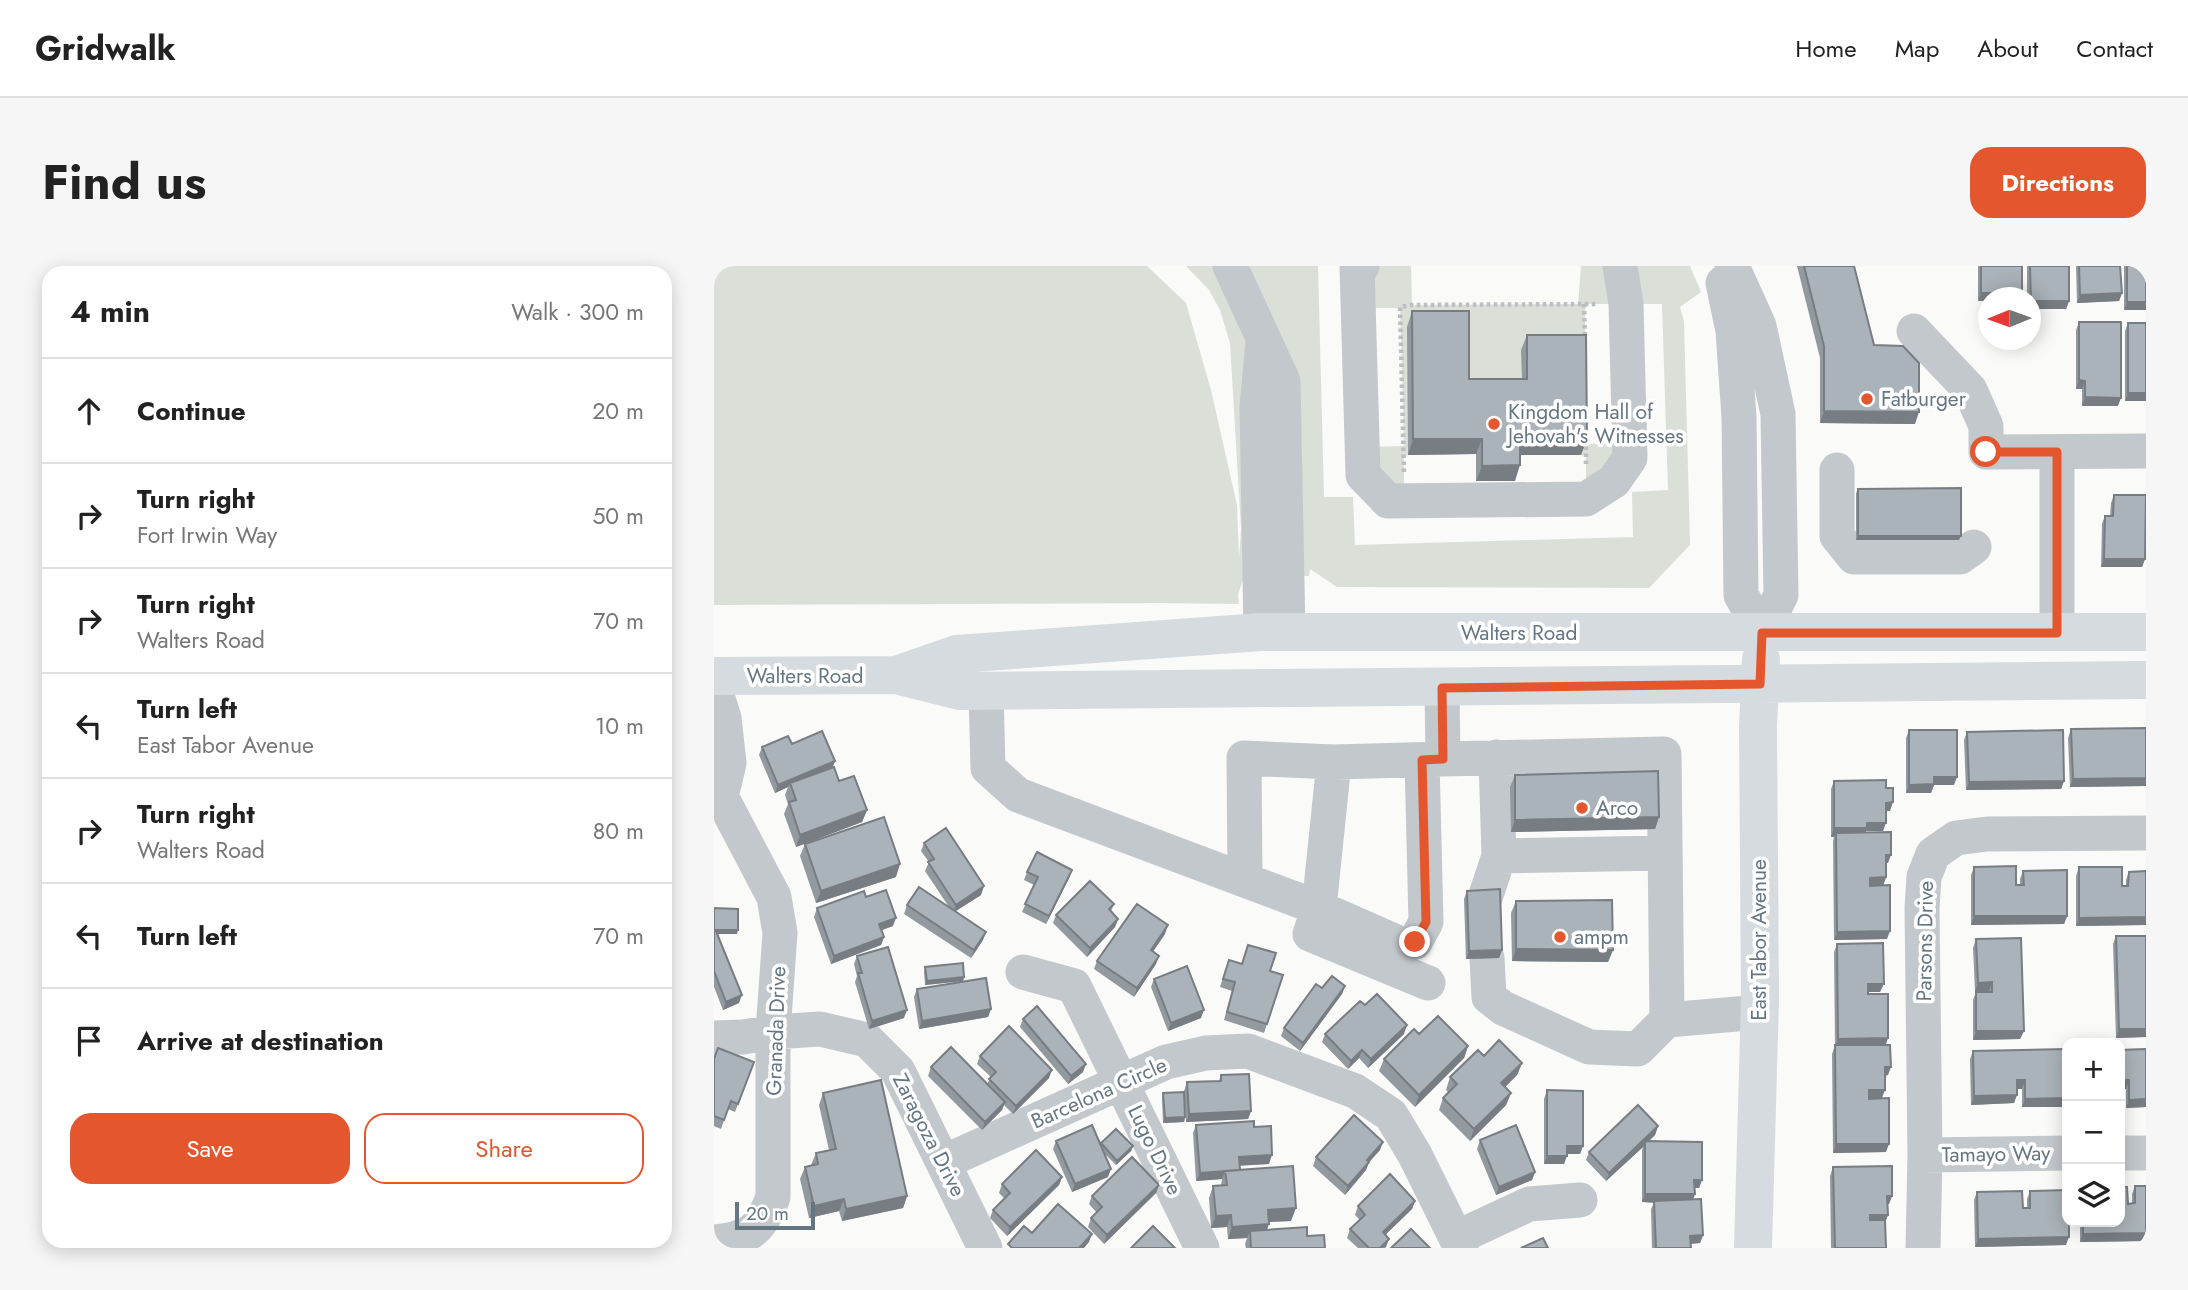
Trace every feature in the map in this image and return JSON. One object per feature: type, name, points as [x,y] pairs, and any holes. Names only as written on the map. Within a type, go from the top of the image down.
[{"type":"main road","name":"Walters Road","points":[[896,675],[957,654],[1275,633],[2146,632]]},
{"type":"main road","name":"East Tabor Avenue","points":[[1753,1248],[1760,1012],[1758,727],[1762,633]]},
{"type":"main road","name":"Walters Road","points":[[714,676],[896,675],[960,691],[2146,680]]},
{"type":"street","points":[[1230,266],[1283,381],[1275,633]]},
{"type":"street","points":[[1362,266],[1357,266],[1363,475],[1388,501],[1586,499],[1614,481],[1630,458],[1626,304],[1620,266]]},
{"type":"street","points":[[1720,266],[1734,344],[1739,417],[1741,595],[1762,633]]},
{"type":"street","name":"East Tabor Avenue","points":[[1732,266],[1759,326],[1778,414],[1781,595],[1762,633]]},
{"type":"street","points":[[1914,331],[1970,390],[1986,426],[1980,460],[2057,452],[2146,451]]},
{"type":"street","points":[[2057,452],[2057,633]]},
{"type":"street","points":[[1837,470],[1837,536],[1854,557],[1960,557],[1974,547]]},
{"type":"street","name":"Granada Drive","points":[[714,686],[724,719],[729,763],[720,803],[774,897],[780,933],[773,1032],[773,1197],[766,1216],[757,1228],[742,1238],[714,1242]]},
{"type":"street","points":[[986,691],[988,768],[1018,794],[1245,879],[1401,944],[1415,942],[1426,922],[1432,760],[1442,688]]},
{"type":"street","points":[[1245,879],[1244,758],[1334,762],[1496,757],[1542,771],[1627,769],[1664,754],[1667,1020]]},
{"type":"street","points":[[1486,898],[1499,856],[1496,757]]},
{"type":"street","points":[[1334,762],[1319,908],[1310,934],[1428,983]]},
{"type":"street","name":"Parsons Drive","points":[[1923,1248],[1925,1155],[1922,908],[1924,877],[1933,854],[1956,838],[1987,834],[2146,833]]},
{"type":"street","points":[[1499,856],[1543,843],[1628,841],[1665,853]]},
{"type":"street","points":[[1487,958],[1489,997],[1503,1008],[1589,1047],[1638,1049],[1667,1020],[1760,1012]]},
{"type":"street","name":"Lugo Drive","points":[[1023,972],[1074,986],[1202,1248]]},
{"type":"street","name":"Zaragoza Drive","points":[[714,1038],[820,1029],[867,1040],[898,1071],[985,1248]]},
{"type":"street","name":"Barcelona Circle","points":[[944,1162],[1166,1062],[1206,1053],[1248,1051],[1355,1091],[1391,1115],[1415,1156],[1458,1243]]},
{"type":"street","name":"Tamayo Way","points":[[1925,1155],[2062,1153]]},
{"type":"street","points":[[2125,1153],[2146,1153]]},
{"type":"street","points":[[1458,1243],[1529,1205],[1580,1200]]},
{"type":"path","points":[[1584,304],[1585,346]]},
{"type":"path","points":[[1404,500],[1400,307],[1626,304]]},
{"type":"path","points":[[1586,430],[1586,499]]},
{"type":"shaded area","points":[[714,266],[1147,266],[1186,303],[1211,390],[1237,505],[1239,559],[1241,528],[1230,343],[1220,310],[1209,290],[1186,266],[1318,266],[1324,497],[1353,497],[1355,545],[1633,537],[1632,492],[1668,490],[1662,304],[1585,304],[1586,444],[1630,443],[1586,499],[1586,456],[1581,455],[1522,394],[1404,457],[1404,501],[1363,447],[1404,446],[1400,308],[1358,308],[1357,266],[1411,266],[1412,305],[1578,304],[1581,266],[1690,266],[1701,292],[1680,307],[1684,321],[1690,545],[1649,588],[1337,587],[1310,569],[1309,576],[1245,575],[1238,594],[1239,604],[714,605]]},
{"type":"building","points":[[1804,266],[1854,266],[1874,345],[1903,346],[1919,363],[1919,412],[1824,411],[1824,346]]},
{"type":"building","points":[[1981,266],[2022,266],[2022,287],[1981,287]]},
{"type":"building","points":[[2030,266],[2069,266],[2069,301],[2041,301],[2041,287],[2031,287]]},
{"type":"building","points":[[2079,266],[2120,266],[2122,293],[2080,295]]},
{"type":"building","points":[[2127,266],[2146,266],[2146,302],[2127,302]]},
{"type":"building","name":"Kingdom Hall of Jehovah's Witnesses","points":[[1412,311],[1469,311],[1469,379],[1527,379],[1527,335],[1586,335],[1587,439],[1520,439],[1520,465],[1482,466],[1482,439],[1413,439]]},
{"type":"building","points":[[2079,322],[2121,322],[2121,398],[2085,397],[2085,381],[2079,380]]},
{"type":"building","points":[[2128,323],[2146,323],[2146,393],[2128,393]]},
{"type":"building","points":[[1961,488],[1961,536],[1858,536],[1858,489]]},
{"type":"building","points":[[2114,495],[2146,495],[2145,559],[2104,559],[2105,516],[2113,516]]},
{"type":"building","points":[[2146,728],[2146,778],[2073,779],[2071,729]]},
{"type":"building","points":[[1909,730],[1957,730],[1957,777],[1934,777],[1934,784],[1909,785]]},
{"type":"building","points":[[2063,730],[2064,781],[1969,782],[1967,732]]},
{"type":"building","points":[[822,731],[835,761],[778,785],[762,747],[788,736],[792,744]]},
{"type":"building","points":[[834,767],[839,781],[854,776],[867,810],[800,835],[789,802],[796,800],[790,783]]},
{"type":"building","name":"Arco","points":[[1658,771],[1659,817],[1515,820],[1515,775]]},
{"type":"building","points":[[1886,780],[1886,788],[1893,788],[1893,802],[1886,803],[1886,823],[1867,823],[1867,828],[1834,828],[1834,781]]},
{"type":"building","points":[[884,817],[900,864],[821,891],[805,844]]},
{"type":"building","points":[[946,828],[984,886],[956,905],[928,862],[934,859],[924,843]]},
{"type":"building","points":[[1891,832],[1891,855],[1886,855],[1886,877],[1870,878],[1870,886],[1890,885],[1890,931],[1837,932],[1836,833]]},
{"type":"building","points":[[1037,852],[1072,870],[1049,916],[1025,904],[1038,877],[1027,872]]},
{"type":"building","points":[[2016,866],[2016,885],[2024,885],[2023,871],[2067,870],[2067,916],[1974,916],[1974,867]]},
{"type":"building","points":[[2079,867],[2122,867],[2122,886],[2128,886],[2129,872],[2146,871],[2146,917],[2079,918]]},
{"type":"building","points":[[1090,881],[1114,904],[1109,909],[1118,919],[1090,948],[1056,915]]},
{"type":"building","points":[[919,887],[986,932],[974,950],[907,905]]},
{"type":"building","points":[[1500,889],[1502,950],[1469,951],[1467,891]]},
{"type":"building","points":[[886,890],[896,918],[879,924],[884,937],[834,956],[817,908],[864,891],[866,897]]},
{"type":"building","name":"ampm","points":[[1612,900],[1613,950],[1516,949],[1516,901]]},
{"type":"building","points":[[1137,904],[1168,925],[1151,950],[1159,956],[1137,988],[1097,961]]},
{"type":"building","points":[[714,908],[738,909],[738,930],[714,930]]},
{"type":"building","points":[[714,931],[742,995],[726,1002],[714,971]]},
{"type":"building","points":[[2116,936],[2146,936],[2146,1029],[2119,1029]]},
{"type":"building","points":[[2021,938],[2024,1031],[1976,1031],[1976,992],[1992,992],[1992,982],[1978,983],[1976,939]]},
{"type":"building","points":[[1883,943],[1884,984],[1868,984],[1868,994],[1888,994],[1888,1038],[1838,1039],[1837,944]]},
{"type":"building","points":[[1248,945],[1276,953],[1270,971],[1283,975],[1267,1024],[1227,1012],[1235,982],[1223,979],[1229,960],[1242,964]]},
{"type":"building","points":[[888,947],[907,1010],[872,1021],[858,973],[862,973],[857,956]]},
{"type":"building","points":[[963,963],[964,977],[927,981],[925,967]]},
{"type":"building","points":[[1187,966],[1204,1010],[1171,1023],[1154,979]]},
{"type":"building","points":[[1332,976],[1345,986],[1303,1043],[1284,1028],[1316,984],[1322,988]]},
{"type":"building","points":[[986,978],[991,1009],[922,1021],[917,989]]},
{"type":"building","points":[[1377,994],[1407,1025],[1371,1059],[1362,1050],[1351,1061],[1325,1034],[1360,1001],[1365,1005]]},
{"type":"building","points":[[1037,1006],[1086,1064],[1071,1076],[1023,1019]]},
{"type":"building","points":[[1438,1016],[1468,1046],[1419,1095],[1384,1059],[1414,1029],[1419,1034]]},
{"type":"building","points":[[1009,1026],[1052,1070],[1016,1106],[989,1079],[996,1072],[980,1056]]},
{"type":"building","points":[[1499,1040],[1522,1063],[1501,1083],[1511,1093],[1474,1129],[1443,1098],[1457,1084],[1450,1077],[1478,1050],[1484,1056]]},
{"type":"building","points":[[1835,1045],[1890,1045],[1891,1067],[1885,1067],[1885,1090],[1869,1090],[1869,1099],[1889,1098],[1889,1144],[1836,1144]]},
{"type":"building","points":[[951,1047],[1005,1102],[985,1122],[931,1067]]},
{"type":"building","points":[[718,1048],[754,1062],[738,1104],[731,1101],[724,1120],[714,1116],[714,1059]]},
{"type":"building","points":[[2062,1049],[2062,1098],[2025,1099],[2025,1080],[2017,1080],[2017,1095],[1974,1096],[1973,1051]]},
{"type":"building","points":[[2146,1049],[2146,1099],[2129,1100],[2129,1080],[2125,1080],[2125,1050]]},
{"type":"building","points":[[1249,1074],[1251,1111],[1189,1114],[1187,1082],[1221,1081],[1221,1075]]},
{"type":"building","points":[[881,1080],[907,1196],[846,1209],[844,1199],[814,1206],[805,1167],[818,1164],[816,1153],[836,1149],[823,1093]]},
{"type":"building","points":[[1547,1090],[1583,1091],[1583,1146],[1567,1146],[1567,1156],[1547,1156]]},
{"type":"building","points":[[1184,1092],[1185,1117],[1165,1118],[1163,1093]]},
{"type":"building","points":[[1638,1105],[1658,1126],[1609,1173],[1589,1152]]},
{"type":"building","points":[[1354,1115],[1383,1142],[1348,1186],[1316,1157]]},
{"type":"building","points":[[1254,1121],[1254,1127],[1271,1126],[1272,1155],[1239,1157],[1240,1170],[1200,1173],[1196,1125]]},
{"type":"building","points":[[1092,1125],[1111,1169],[1075,1184],[1056,1141]]},
{"type":"building","points":[[1516,1125],[1535,1172],[1499,1187],[1480,1140]]},
{"type":"building","points":[[1116,1129],[1133,1146],[1117,1161],[1101,1143]]},
{"type":"building","points":[[1645,1141],[1702,1142],[1702,1180],[1694,1180],[1695,1194],[1645,1194]]},
{"type":"building","points":[[1036,1150],[1062,1177],[1010,1227],[993,1210],[1010,1193],[1002,1184]]},
{"type":"building","points":[[1132,1157],[1159,1185],[1107,1235],[1091,1218],[1102,1207],[1092,1196]]},
{"type":"building","points":[[1293,1166],[1296,1208],[1268,1210],[1269,1224],[1232,1227],[1231,1215],[1216,1216],[1213,1186],[1227,1185],[1225,1171]]},
{"type":"building","points":[[1892,1166],[1892,1196],[1887,1196],[1888,1215],[1870,1215],[1870,1220],[1885,1220],[1886,1248],[1835,1248],[1833,1167]]},
{"type":"building","points":[[1390,1174],[1415,1201],[1383,1232],[1389,1239],[1380,1248],[1369,1248],[1350,1229],[1365,1215],[1358,1206]]},
{"type":"building","points":[[2135,1186],[2146,1186],[2146,1233],[2083,1234],[2083,1227],[2125,1227],[2125,1187],[2128,1204],[2135,1203]]},
{"type":"building","points":[[2062,1190],[2062,1227],[2069,1227],[2069,1237],[1978,1239],[1977,1192],[2022,1191],[2023,1208],[2030,1208],[2030,1191]]},
{"type":"building","points":[[1701,1199],[1703,1235],[1690,1236],[1691,1248],[1656,1248],[1654,1201]]},
{"type":"building","points":[[1058,1204],[1092,1234],[1079,1248],[1012,1248],[1008,1244],[1024,1226],[1032,1233]]},
{"type":"building","points":[[1153,1226],[1175,1248],[1131,1248]]},
{"type":"building","points":[[1307,1227],[1307,1236],[1324,1235],[1325,1248],[1251,1248],[1250,1231]]},
{"type":"building","points":[[1411,1229],[1430,1248],[1391,1248]]},
{"type":"building","points":[[1543,1238],[1548,1248],[1521,1248]]},
{"type":"place","name":"Fatburger","points":[[1867,399]]},
{"type":"place","name":"Kingdom Hall of Jehovah's Witnesses","points":[[1494,424]]},
{"type":"place","name":"Arco","points":[[1582,808]]},
{"type":"place","name":"ampm","points":[[1560,937]]},
{"type":"route","points":[[1415,942],[1426,922],[1422,760],[1443,759],[1442,688],[1760,684],[1762,633],[2057,633],[2057,452],[1986,452]]}]
